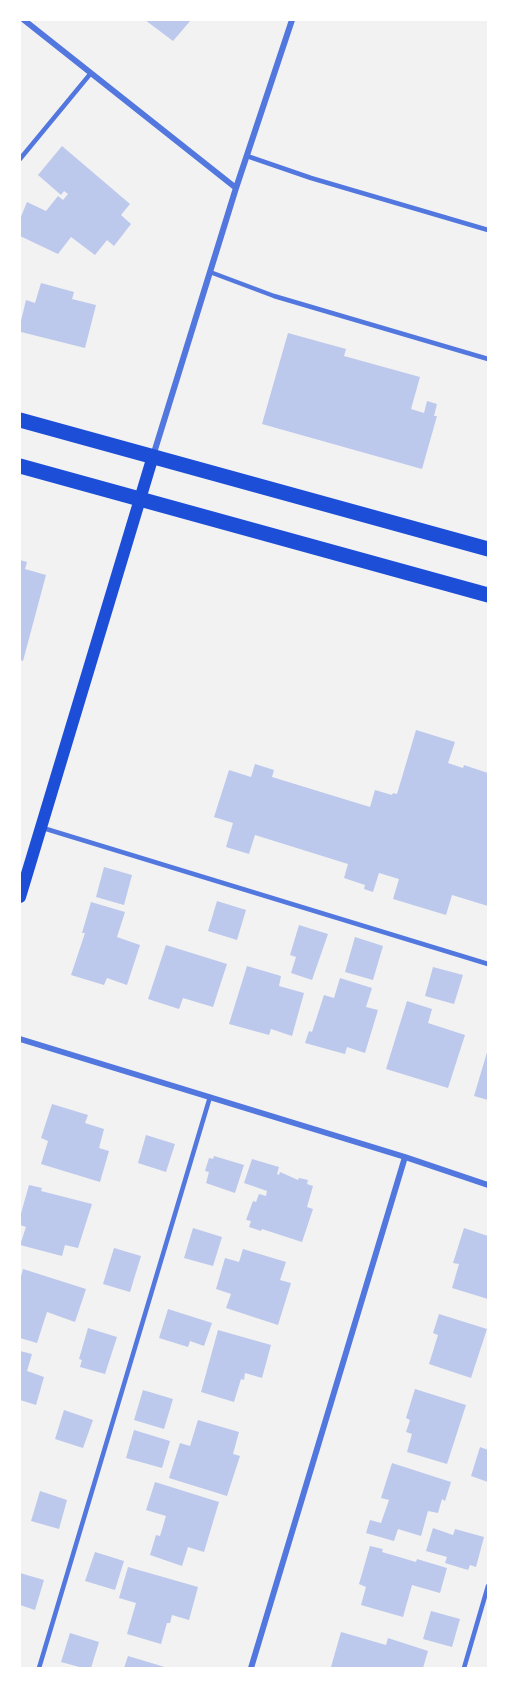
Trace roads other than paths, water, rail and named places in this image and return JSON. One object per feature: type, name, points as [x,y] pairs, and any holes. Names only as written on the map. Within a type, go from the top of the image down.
[{"type":"main road","points":[[20,420],[489,549]]},
{"type":"main road","points":[[20,897],[153,456]]},
{"type":"main road","points":[[20,466],[140,497],[489,595]]},
{"type":"street","points":[[24,20],[236,188]]},
{"type":"street","points":[[153,456],[236,188],[292,20]]},
{"type":"street","points":[[20,1039],[489,1185]]},
{"type":"street","points":[[251,1668],[405,1157]]},
{"type":"lane","points":[[20,159],[91,73]]},
{"type":"lane","points":[[247,156],[311,178],[489,230]]},
{"type":"lane","points":[[210,273],[274,296],[489,359]]},
{"type":"lane","points":[[40,827],[489,964]]},
{"type":"lane","points":[[39,1668],[210,1097]]},
{"type":"lane","points":[[464,1668],[489,1586]]}]
